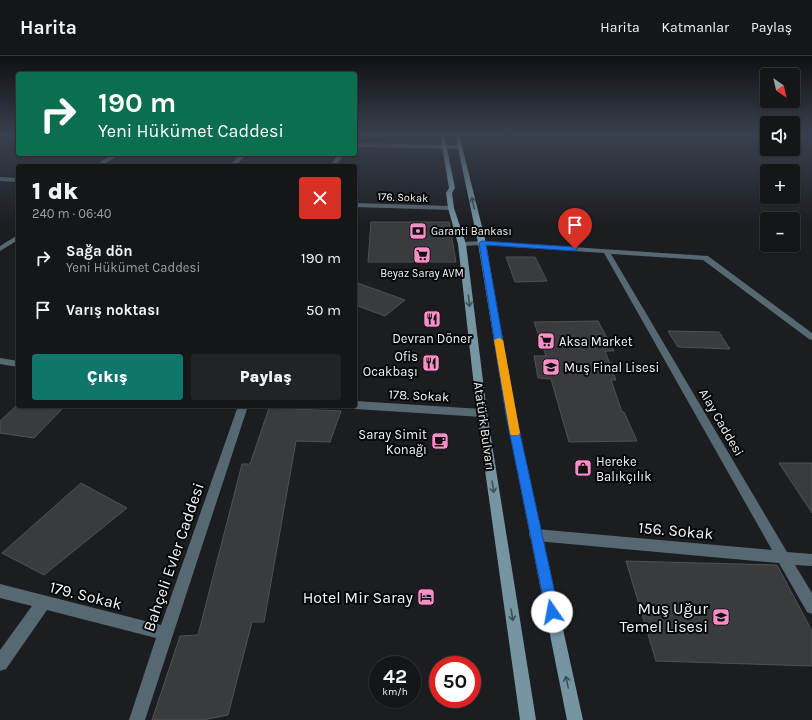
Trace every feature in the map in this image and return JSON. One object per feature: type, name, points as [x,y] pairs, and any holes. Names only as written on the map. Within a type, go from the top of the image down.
[{"type":"main road","name":"Atatürk Bulvarı","points":[[447,165],[452,188],[449,193],[451,208],[462,244],[482,412],[528,720]]},
{"type":"main road","name":"Atatürk Bulvarı","points":[[464,165],[482,243],[511,415],[575,720]]},
{"type":"street","points":[[0,179],[16,180]]},
{"type":"street","name":"176. Sokak","points":[[357,205],[451,208]]},
{"type":"street","points":[[3,247],[16,238]]},
{"type":"street","points":[[462,244],[482,243],[705,258],[812,337]]},
{"type":"street","points":[[3,247],[16,246]]},
{"type":"street","name":"Alay Caddesi","points":[[606,251],[784,556],[812,607]]},
{"type":"street","points":[[0,361],[16,364]]},
{"type":"street","name":"178. Sokak","points":[[357,405],[482,412]]},
{"type":"street","name":"Bahçeli Evler Caddesi","points":[[137,720],[164,633],[201,531],[242,408]]},
{"type":"street","name":"156. Sokak","points":[[536,535],[784,556],[812,560]]},
{"type":"street","name":"179. Sokak","points":[[0,591],[164,633]]},
{"type":"street","points":[[0,664],[43,603]]},
{"type":"building","points":[[371,222],[449,222],[456,262],[368,262]]},
{"type":"building","points":[[506,257],[535,257],[547,281],[515,282]]},
{"type":"building","points":[[357,283],[405,300],[385,316],[357,306]]},
{"type":"building","points":[[598,321],[614,351],[605,351],[616,380],[611,380],[622,412],[624,412],[637,441],[569,442],[551,379],[538,378],[534,356],[546,356],[534,322]]},
{"type":"building","points":[[668,331],[719,332],[730,349],[678,347]]},
{"type":"building","points":[[16,406],[16,408],[63,408],[34,438],[0,433],[0,421]]},
{"type":"building","points":[[269,408],[341,411],[330,442],[296,441],[264,622],[252,622],[228,715],[203,720],[152,720],[180,636],[198,635],[242,464],[250,464]]},
{"type":"building","points":[[779,463],[812,463],[812,513]]},
{"type":"building","points":[[81,483],[127,508],[44,575],[2,553]]},
{"type":"building","points":[[626,561],[777,565],[812,631],[812,666],[656,661]]},
{"type":"slow traffic","points":[[499,340],[515,433]]},
{"type":"place","name":"Garanti Bankası","points":[[418,231]]},
{"type":"place","name":"Beyaz Saray AVM","points":[[422,255]]},
{"type":"place","name":"Devran Döner","points":[[432,319]]},
{"type":"place","name":"Aksa Market","points":[[546,341]]},
{"type":"place","name":"Ofis Ocakbaşı","points":[[431,363]]},
{"type":"place","name":"Muş Final Lisesi","points":[[551,367]]},
{"type":"place","name":"Saray Simit Konağı","points":[[440,441]]},
{"type":"place","name":"Hereke Balıkçılık","points":[[583,468]]},
{"type":"place","name":"Hotel Mir Saray","points":[[426,597]]},
{"type":"place","name":"Muş Uğur Temel Lisesi","points":[[721,617]]},
{"type":"route","points":[[552,612],[511,415],[482,243],[575,249]]}]
